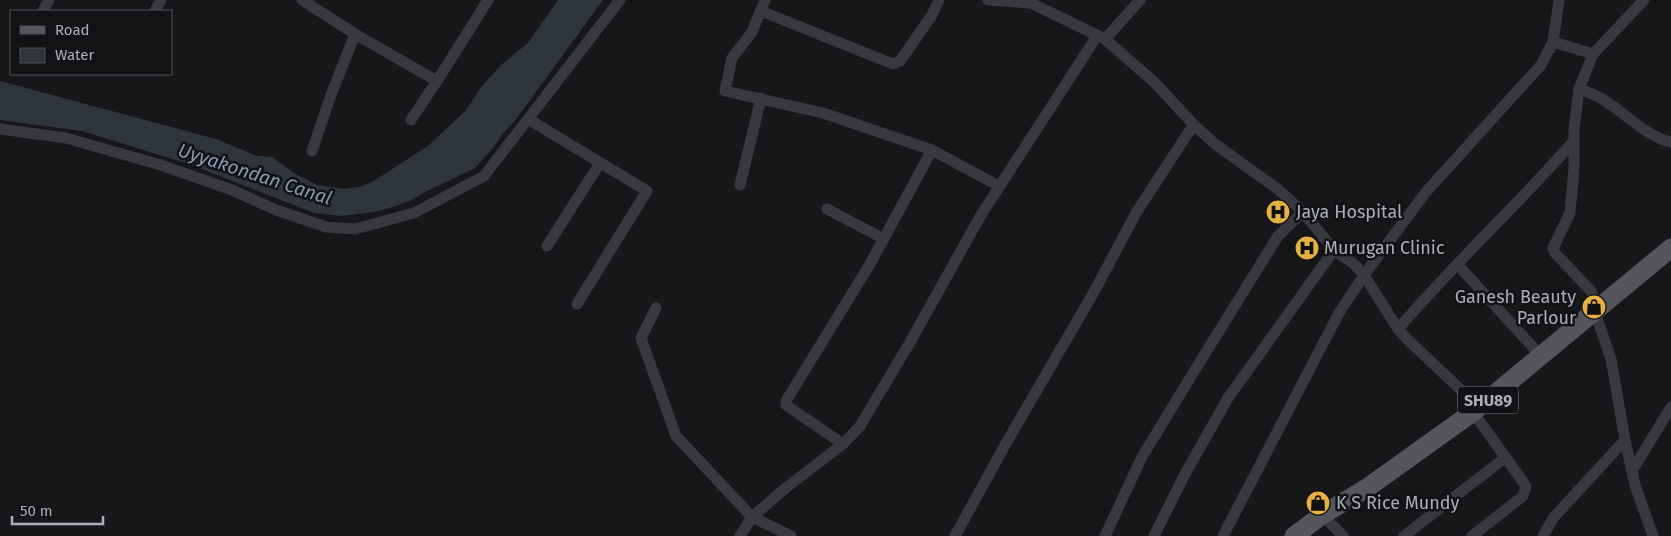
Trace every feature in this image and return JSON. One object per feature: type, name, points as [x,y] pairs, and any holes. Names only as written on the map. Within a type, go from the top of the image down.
[{"type":"main road","name":"SHU89","points":[[1294,536],[1322,515],[1367,488],[1476,410],[1671,248]]},
{"type":"street","points":[[302,0],[355,34],[437,81]]},
{"type":"street","points":[[412,120],[488,0]]},
{"type":"street","points":[[0,129],[66,138],[161,165],[232,190],[276,210],[326,226],[356,229],[414,213],[484,176],[620,0]]},
{"type":"street","points":[[939,0],[932,15],[900,61],[893,64],[763,6],[752,32],[732,58],[725,91],[823,113],[932,150],[999,186]]},
{"type":"street","points":[[988,0],[1032,2],[1101,38],[1154,82],[1194,126],[1215,144],[1279,190],[1303,212],[1334,250],[1354,264],[1364,275],[1398,329],[1476,410],[1526,486],[1523,496],[1472,536]]},
{"type":"street","points":[[740,536],[752,517],[786,487],[843,444],[860,426],[999,186],[1101,38],[1140,0]]},
{"type":"street","points":[[1223,536],[1339,312],[1426,192],[1541,65],[1553,42],[1559,0]]},
{"type":"street","points":[[1644,0],[1593,54],[1579,89],[1570,213],[1553,248],[1555,253],[1591,291],[1595,302],[1595,312],[1611,359],[1632,471],[1653,536]]},
{"type":"street","points":[[312,151],[355,34]]},
{"type":"street","points":[[1553,42],[1593,54]]},
{"type":"street","points":[[1579,89],[1602,98],[1645,129],[1671,142]]},
{"type":"street","points":[[740,185],[762,98]]},
{"type":"street","points":[[528,119],[647,192],[577,304]]},
{"type":"street","points":[[955,536],[1008,438],[1094,292],[1136,213],[1194,126]]},
{"type":"street","points":[[1398,329],[1436,284],[1535,184],[1574,140]]},
{"type":"street","points":[[843,444],[786,405],[786,401],[884,239],[932,150]]},
{"type":"street","points":[[547,246],[600,163]]},
{"type":"street","points":[[828,209],[884,239]]},
{"type":"street","points":[[1105,536],[1142,457],[1190,378],[1278,236],[1303,212]]},
{"type":"street","points":[[1154,536],[1185,474],[1228,398],[1334,250]]},
{"type":"street","points":[[1457,264],[1542,356]]},
{"type":"street","points":[[656,308],[641,338],[676,436],[752,517],[791,536]]},
{"type":"street","points":[[1632,471],[1671,407]]},
{"type":"street","points":[[1543,536],[1554,517],[1625,440]]},
{"type":"street","points":[[1404,536],[1506,456]]},
{"type":"street","points":[[1322,515],[1343,536]]},
{"type":"water","name":"Uyyakondan Canal","points":[[558,0],[603,0],[494,147],[475,168],[411,200],[375,212],[341,216],[314,213],[189,164],[82,131],[0,120],[0,81],[216,139],[257,156],[272,157],[294,173],[317,185],[344,189],[359,187],[372,182],[428,146],[466,110],[481,87],[501,65],[528,43]]},
{"type":"place","name":"Jaya Hospital","points":[[1278,212]]},
{"type":"place","name":"Murugan Clinic","points":[[1307,248]]},
{"type":"place","name":"Ganesh Beauty Parlour","points":[[1594,307]]},
{"type":"place","name":"K S Rice Mundy","points":[[1318,503]]}]
